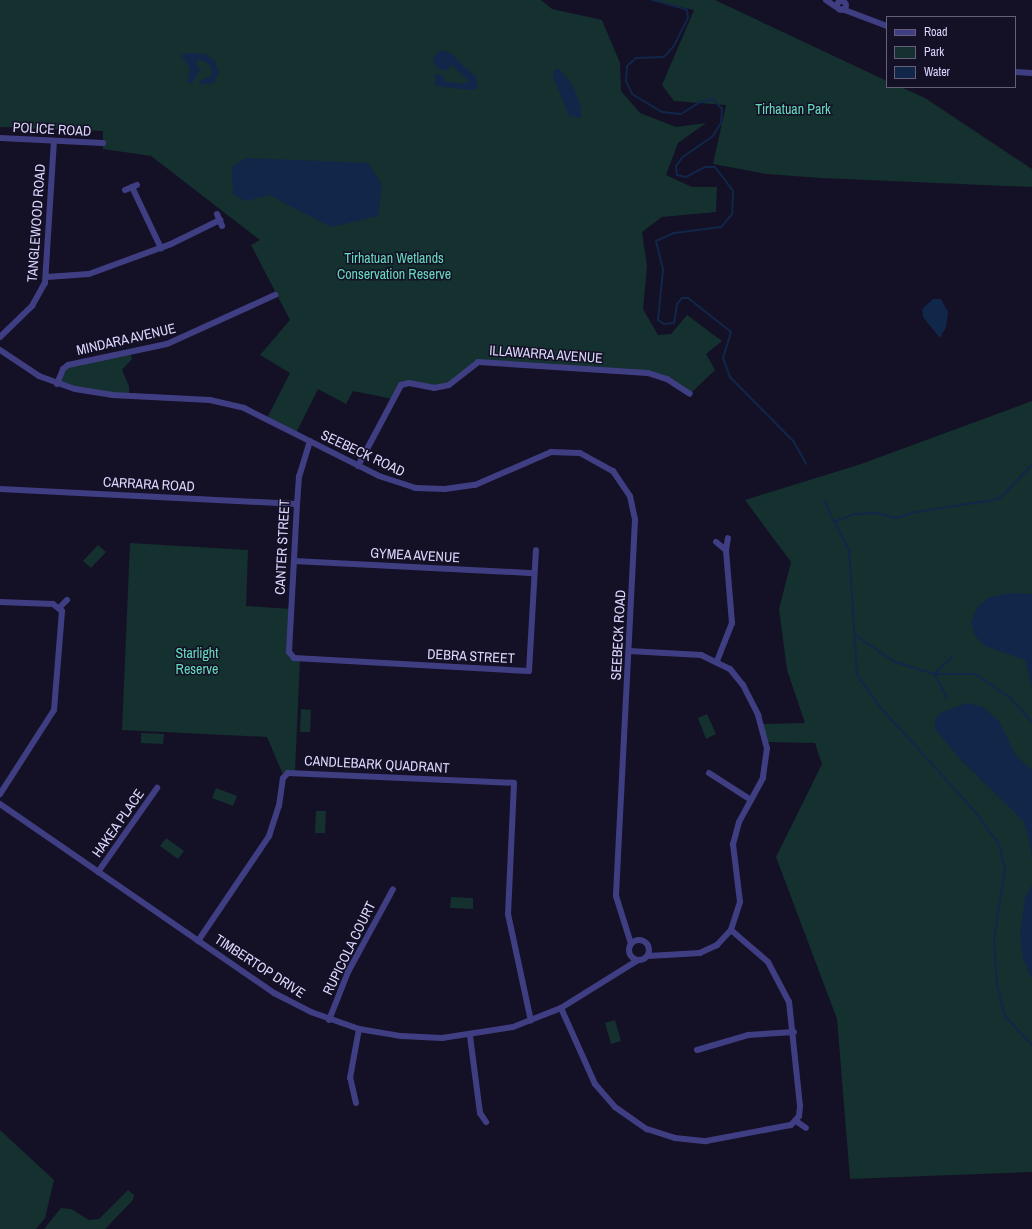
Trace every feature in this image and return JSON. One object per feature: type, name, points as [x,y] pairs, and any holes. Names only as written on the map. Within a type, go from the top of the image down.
[{"type":"street","points":[[826,0],[841,3],[863,16],[886,26]]},
{"type":"street","points":[[1016,72],[1032,73]]},
{"type":"street","name":"POLICE ROAD","points":[[0,138],[103,143]]},
{"type":"street","name":"TANGLEWOOD ROAD","points":[[0,338],[32,306],[47,277],[54,141]]},
{"type":"street","points":[[131,187],[161,248]]},
{"type":"street","points":[[47,277],[84,275],[161,248],[221,223],[217,214]]},
{"type":"street","name":"MINDARA AVENUE","points":[[57,384],[63,369],[70,364],[179,340],[276,296]]},
{"type":"street","points":[[0,360],[3,352]]},
{"type":"street","name":"SEEBECK ROAD","points":[[3,352],[20,366],[57,384],[103,394],[204,400],[233,405],[267,418],[358,466],[398,484],[445,489],[486,481],[532,458],[551,452],[580,453],[603,463],[623,483],[634,514],[629,651],[616,896],[631,944]]},
{"type":"street","name":"ILLAWARRA AVENUE","points":[[358,466],[401,385],[409,383],[434,388],[450,385],[478,362],[648,373],[667,380],[690,394]]},
{"type":"street","name":"CANTER STREET","points":[[291,656],[296,504],[300,472],[310,441]]},
{"type":"street","name":"CARRARA ROAD","points":[[0,489],[296,504]]},
{"type":"street","points":[[717,661],[732,623],[726,550],[728,538]]},
{"type":"street","points":[[716,542],[726,550]]},
{"type":"street","name":"DEBRA STREET","points":[[291,656],[298,659],[529,671],[536,550]]},
{"type":"street","name":"GYMEA AVENUE","points":[[294,562],[534,573]]},
{"type":"street","points":[[0,794],[54,710],[60,607],[67,600]]},
{"type":"street","points":[[0,602],[53,604],[60,607]]},
{"type":"street","points":[[629,651],[691,654],[717,661],[740,680],[764,730],[766,767],[752,800],[739,822],[732,844],[740,902],[731,930],[717,945],[700,954],[680,956],[663,954],[648,956],[638,960],[630,953],[631,944],[640,940]]},
{"type":"street","name":"CANDLEBARK QUADRANT","points":[[198,941],[269,836],[279,806],[283,778],[288,773],[517,781],[508,914],[531,1021]]},
{"type":"street","points":[[709,773],[752,800]]},
{"type":"street","name":"HAKEA PLACE","points":[[98,872],[157,788]]},
{"type":"street","name":"TIMBERTOP DRIVE","points":[[0,804],[274,993],[329,1020],[359,1029],[409,1037],[470,1036],[531,1021],[561,1008],[592,990],[623,966],[638,960]]},
{"type":"street","name":"RUPICOLA COURT","points":[[329,1020],[348,972],[393,889]]},
{"type":"street","points":[[561,1008],[596,1084],[615,1107],[647,1128],[675,1138],[706,1141],[783,1128],[796,1121],[800,1109],[794,1032],[789,1002],[776,973],[756,948],[731,930]]},
{"type":"street","points":[[628,932],[663,954]]},
{"type":"street","points":[[648,945],[648,956]]},
{"type":"street","name":"TIMBERTOP DRIVE","points":[[623,966],[630,953]]},
{"type":"street","points":[[356,1103],[350,1078],[359,1029]]},
{"type":"street","points":[[697,1050],[748,1035],[794,1032]]},
{"type":"street","points":[[470,1036],[480,1113],[486,1122]]},
{"type":"street","points":[[796,1121],[806,1128]]},
{"type":"green space","name":"Tirhatuan Wetlands Conservation Reserve","points":[[0,0],[541,0],[552,9],[602,20],[620,63],[621,91],[640,113],[676,127],[706,123],[678,143],[666,175],[692,187],[717,187],[716,212],[662,217],[642,232],[647,266],[643,309],[658,335],[671,334],[687,315],[722,341],[706,354],[715,370],[690,394],[661,377],[484,361],[439,388],[406,383],[393,399],[353,391],[346,404],[318,389],[296,433],[267,418],[290,373],[260,355],[290,320],[251,245],[260,240],[151,156],[103,149],[103,131],[0,127]]},
{"type":"green space","name":"Tirhatuan Park","points":[[650,0],[715,0],[886,81],[886,88],[903,88],[925,98],[1032,169],[1032,187],[821,178],[766,174],[713,164],[726,105],[674,101],[662,85],[694,10]]},
{"type":"green space","points":[[130,352],[132,359],[122,370],[129,386],[129,396],[57,384],[63,369]]},
{"type":"green space","points":[[1032,401],[1032,1172],[850,1179],[837,1019],[776,857],[822,764],[815,743],[766,742],[762,724],[805,723],[787,670],[779,609],[791,562],[745,500],[861,464]]},
{"type":"green space","name":"Starlight Reserve","points":[[130,543],[248,550],[246,606],[291,609],[289,652],[300,659],[295,772],[284,777],[267,737],[122,730]]},
{"type":"green space","points":[[98,545],[106,552],[91,568],[83,561]]},
{"type":"green space","points":[[301,709],[311,710],[310,732],[300,732]]},
{"type":"green space","points":[[707,714],[716,734],[706,739],[698,718]]},
{"type":"green space","points":[[141,733],[164,734],[163,744],[141,743]]},
{"type":"green space","points":[[216,788],[237,796],[233,806],[212,798]]},
{"type":"green space","points":[[316,811],[326,811],[325,833],[315,833]]},
{"type":"green space","points":[[166,838],[184,851],[178,859],[160,846]]},
{"type":"green space","points":[[451,897],[473,898],[473,909],[450,908]]},
{"type":"green space","points":[[615,1020],[621,1041],[611,1044],[605,1023]]},
{"type":"green space","points":[[0,1130],[54,1180],[45,1218],[36,1229],[0,1229]]},
{"type":"green space","points":[[128,1190],[134,1195],[133,1200],[105,1229],[44,1229],[61,1208],[71,1209],[89,1220],[99,1219]]},
{"type":"water","points":[[441,50],[450,53],[476,77],[478,88],[472,90],[435,86],[435,74],[442,75],[446,82],[464,84],[469,81],[452,65],[446,71],[436,68],[433,58]]},
{"type":"water","points":[[187,53],[205,54],[215,61],[219,72],[214,83],[199,85],[201,80],[210,77],[212,72],[209,64],[199,59],[196,64],[201,69],[192,83],[187,83],[190,68],[181,55]]},
{"type":"water","points":[[558,68],[572,84],[581,107],[581,118],[569,116],[553,76],[553,71]]},
{"type":"water","points":[[247,158],[368,163],[382,185],[378,216],[331,227],[269,195],[245,201],[233,194],[232,166]]},
{"type":"water","points":[[933,299],[941,299],[948,312],[946,327],[940,338],[923,317],[922,309]]},
{"type":"water","points":[[1008,593],[1032,594],[1032,688],[1025,660],[985,646],[975,636],[971,622],[977,608],[988,598]]},
{"type":"water","points":[[968,703],[983,707],[999,721],[1016,756],[1032,770],[1032,864],[1031,847],[1024,822],[959,758],[935,729],[935,719],[942,712]]},
{"type":"water","points":[[1032,884],[1032,979],[1023,958],[1020,934],[1025,898]]},
{"type":"waterway","points":[[653,0],[687,10],[688,18],[673,47],[664,57],[636,58],[627,66],[626,81],[632,94],[662,112],[681,114],[700,102],[713,99],[722,109],[721,123],[713,136],[682,158],[676,166],[677,175],[686,177],[705,167],[715,167],[733,191],[732,214],[721,227],[674,233],[656,241],[663,270],[658,320],[664,324],[674,323],[677,304],[682,298],[688,298],[731,332],[723,358],[730,377],[794,442],[806,464]]},
{"type":"waterway","points":[[825,501],[834,522],[855,514],[876,513],[896,518],[916,512],[999,499],[1032,465]]},
{"type":"waterway","points":[[834,522],[849,550],[857,675],[881,708],[973,809],[999,844],[1005,868],[994,940],[997,985],[1005,1016],[1032,1045]]},
{"type":"waterway","points":[[855,635],[895,662],[934,674],[975,674],[1008,696],[1032,722]]},
{"type":"waterway","points":[[947,698],[934,674],[952,657]]}]
